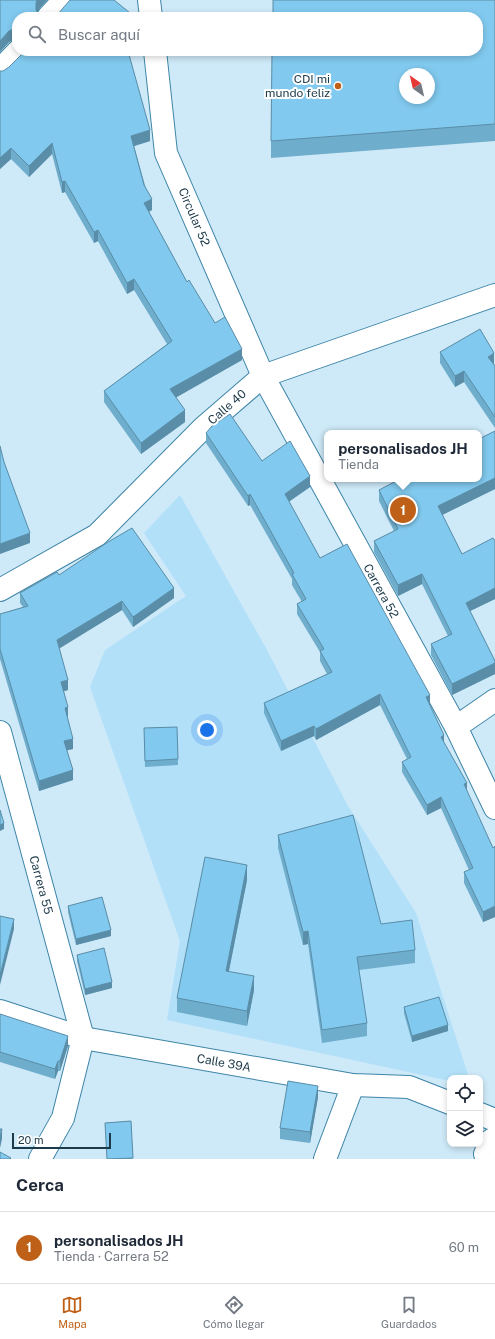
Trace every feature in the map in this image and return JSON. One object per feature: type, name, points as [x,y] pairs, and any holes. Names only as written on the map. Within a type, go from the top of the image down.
[{"type":"street","points":[[53,12],[64,0]]},
{"type":"street","points":[[149,0],[150,12]]},
{"type":"street","points":[[0,70],[13,56]]},
{"type":"street","name":"Circular 52","points":[[156,56],[166,153],[263,376]]},
{"type":"street","name":"Calle 40","points":[[0,590],[97,535],[204,427],[263,376],[493,301]]},
{"type":"street","name":"Carrera 52","points":[[263,376],[456,727],[495,808]]},
{"type":"street","points":[[456,727],[495,700]]},
{"type":"street","name":"Carrera 55","points":[[0,732],[83,1038]]},
{"type":"street","name":"Calle 39A","points":[[0,1012],[83,1038],[353,1086],[409,1087],[447,1102]]},
{"type":"street","points":[[40,1159],[63,1118],[83,1038]]},
{"type":"street","points":[[325,1159],[353,1086]]},
{"type":"street","points":[[483,1115],[495,1120]]},
{"type":"shaded area","points":[[180,495],[267,650],[348,806],[416,913],[468,1075],[447,1075],[447,1080],[167,1020],[180,941],[90,687],[105,650],[186,596],[144,533]]},
{"type":"building","points":[[0,0],[37,0],[37,12],[12,12],[12,30],[0,41]]},
{"type":"building","points":[[70,0],[114,0],[129,12],[60,12]]},
{"type":"building","name":"CDI mi mundo feliz","points":[[273,0],[495,0],[495,124],[271,141],[272,56],[483,56],[483,12],[273,12]]},
{"type":"building","points":[[20,56],[129,56],[150,130],[131,136],[144,185],[152,199],[144,203],[187,282],[189,280],[215,323],[225,317],[242,349],[170,389],[185,410],[141,443],[104,391],[172,341],[134,279],[127,283],[98,230],[94,232],[65,181],[62,182],[52,143],[29,166],[11,148],[0,158],[0,71],[3,71]]},
{"type":"building","points":[[480,329],[494,353],[488,357],[495,366],[495,417],[464,371],[455,376],[440,352]]},
{"type":"building","points":[[230,414],[262,461],[290,441],[310,476],[285,494],[320,558],[347,544],[430,695],[426,697],[444,735],[441,737],[467,783],[464,784],[493,848],[495,846],[495,906],[483,912],[464,872],[473,868],[441,797],[427,805],[402,762],[411,757],[380,694],[316,729],[314,726],[281,741],[264,703],[332,672],[320,651],[324,649],[297,604],[306,599],[292,574],[294,573],[250,494],[248,496],[206,433],[212,426]]},
{"type":"building","points":[[495,431],[495,478],[438,506],[462,554],[493,538],[495,541],[495,588],[466,603],[495,663],[452,684],[431,644],[452,634],[422,574],[398,585],[374,541],[398,529],[379,490],[394,482],[482,482],[482,438]]},
{"type":"building","points":[[0,446],[4,462],[30,533],[0,544]]},
{"type":"building","points":[[132,528],[174,588],[133,617],[122,601],[57,640],[68,680],[61,682],[68,707],[65,708],[73,739],[64,741],[73,770],[39,781],[0,649],[0,614],[28,606],[20,593],[57,572],[59,575],[108,542]]},
{"type":"building","points":[[177,727],[178,759],[145,761],[144,728]]},
{"type":"building","points":[[0,810],[4,823],[0,825]]},
{"type":"building","points":[[353,815],[381,924],[412,920],[415,950],[357,957],[367,1023],[322,1030],[308,931],[303,932],[278,835]]},
{"type":"building","points":[[205,857],[247,865],[226,971],[254,976],[247,1011],[177,998]]},
{"type":"building","points":[[102,897],[111,930],[76,939],[68,906]]},
{"type":"building","points":[[0,916],[14,919],[0,975]]},
{"type":"building","points":[[104,948],[112,982],[85,989],[77,955]]},
{"type":"building","points":[[439,997],[448,1025],[412,1036],[404,1007]]},
{"type":"building","points":[[0,1014],[68,1036],[60,1061],[58,1061],[55,1069],[0,1052]]},
{"type":"building","points":[[288,1081],[318,1086],[310,1132],[280,1128]]},
{"type":"building","points":[[131,1121],[133,1158],[107,1159],[105,1123]]},
{"type":"building","points":[[0,1152],[11,1158],[0,1159]]},
{"type":"place","name":"CDI mi mundo feliz","points":[[338,86]]},
{"type":"place","name":"personalisados JH","points":[[403,510]]}]
